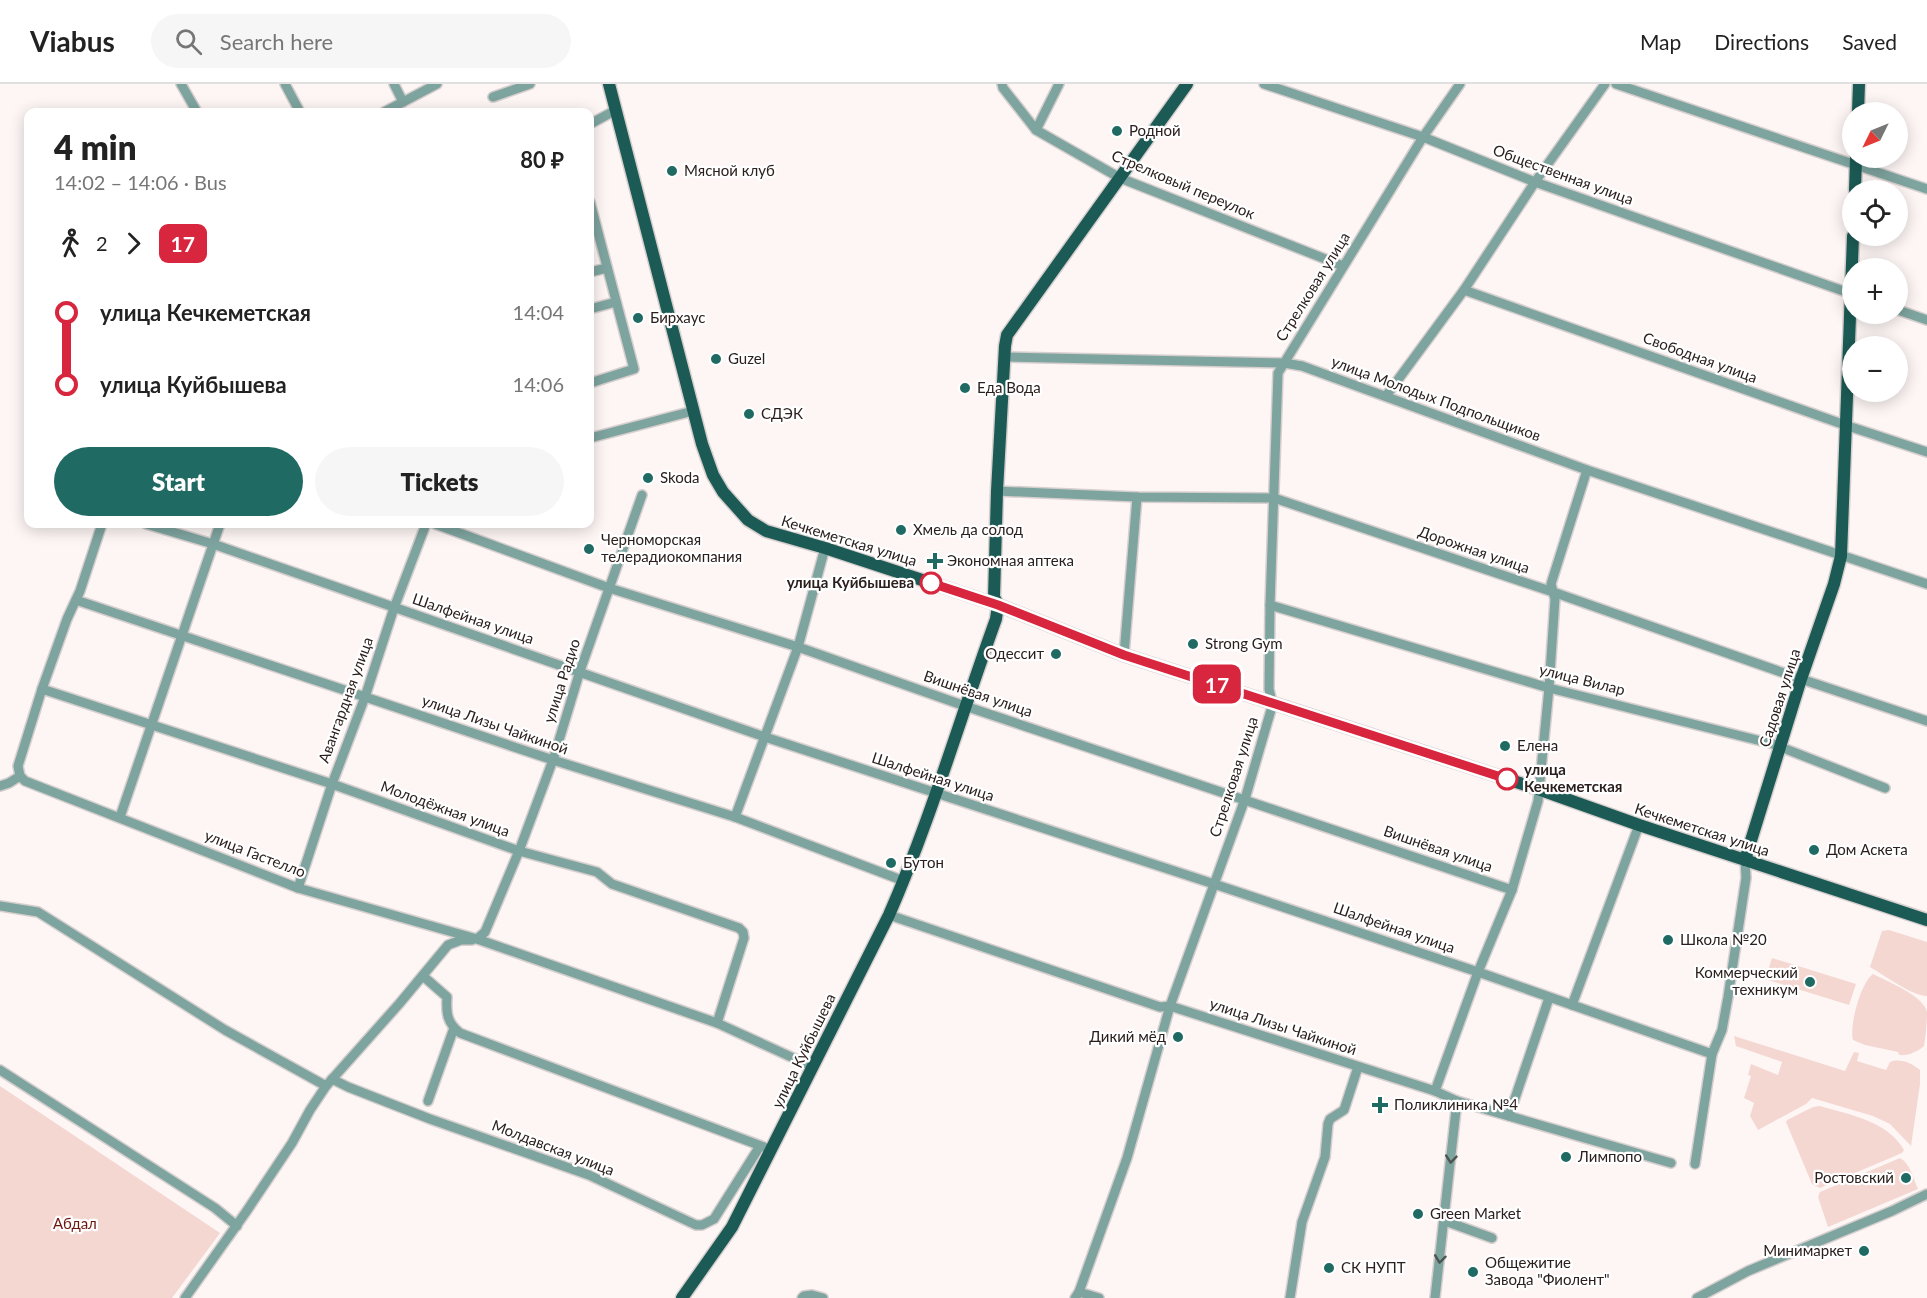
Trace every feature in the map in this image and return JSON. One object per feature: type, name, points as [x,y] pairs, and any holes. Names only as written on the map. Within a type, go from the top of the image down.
[{"type":"main road","name":"Кечкеметская улица","points":[[609,84],[693,411],[712,475],[734,506],[748,520],[766,531],[998,605],[1124,655],[1538,789],[1639,825],[1927,920]]},
{"type":"main road","name":"улица Куйбышева","points":[[682,1298],[732,1227],[772,1150],[904,881],[937,794],[996,619],[998,605],[994,597],[997,491],[1004,357],[1008,335],[1187,84]]},
{"type":"main road","points":[[1858,102],[1859,84]]},
{"type":"main road","name":"Садовая улица","points":[[1745,860],[1841,556],[1850,324]]},
{"type":"street","points":[[181,84],[195,108]]},
{"type":"street","points":[[285,84],[298,108]]},
{"type":"street","points":[[394,84],[403,102]]},
{"type":"street","points":[[392,108],[437,84]]},
{"type":"street","points":[[493,96],[530,84]]},
{"type":"street","name":"Стрелковый переулок","points":[[1002,84],[1036,130],[1120,178],[1343,266]]},
{"type":"street","points":[[1036,130],[1059,84]]},
{"type":"street","name":"Общественная улица","points":[[1264,84],[1424,137],[1535,182],[1842,291]]},
{"type":"street","name":"Стрелковая улица","points":[[1077,1295],[1127,1158],[1170,1006],[1245,799],[1272,702],[1269,689],[1270,605],[1278,373],[1424,137],[1460,84]]},
{"type":"street","points":[[1386,396],[1464,290],[1535,182],[1605,84]]},
{"type":"street","points":[[1616,84],[1842,157]]},
{"type":"street","points":[[594,122],[616,110]]},
{"type":"street","points":[[1874,168],[1927,189]]},
{"type":"street","points":[[594,218],[634,369],[594,382]]},
{"type":"street","points":[[594,271],[607,268]]},
{"type":"street","name":"Свободная улица","points":[[1464,290],[1845,426],[1927,452]]},
{"type":"street","points":[[594,308],[616,302]]},
{"type":"street","points":[[1908,313],[1927,320]]},
{"type":"street","name":"улица Молодых Подпольщиков","points":[[1004,357],[1284,363],[1302,366],[1587,470],[1927,584]]},
{"type":"street","points":[[594,437],[693,411]]},
{"type":"street","points":[[1435,1091],[1478,972],[1512,890],[1538,801],[1550,688],[1554,592],[1551,584],[1587,470]]},
{"type":"street","name":"Дорожная улица","points":[[997,491],[1137,497],[1275,498],[1927,721]]},
{"type":"street","name":"улица Радио","points":[[481,941],[519,851],[553,760],[580,671],[642,495]]},
{"type":"street","points":[[1124,655],[1137,497]]},
{"type":"street","points":[[0,786],[20,776],[18,766],[42,689],[101,528]]},
{"type":"street","name":"Шалфейная улица","points":[[159,528],[213,544],[765,737],[1478,972],[1712,1054]]},
{"type":"street","points":[[120,817],[219,528]]},
{"type":"street","name":"Авангардная улица","points":[[298,888],[332,784],[424,528]]},
{"type":"street","name":"Вишнёвая улица","points":[[446,528],[609,588],[798,647],[965,706],[1512,890]]},
{"type":"street","points":[[735,817],[798,647],[825,548]]},
{"type":"street","name":"улица Лизы Чайкиной","points":[[76,600],[553,760],[735,817],[904,881]]},
{"type":"street","name":"улица Вилар","points":[[1270,605],[1550,688],[1780,747],[1885,788]]},
{"type":"street","name":"Молодёжная улица","points":[[42,689],[332,784],[519,851],[597,872],[612,884],[741,929],[744,938],[717,1023]]},
{"type":"street","name":"улица Гастелло","points":[[20,776],[25,781],[298,888],[481,941],[717,1023],[813,1067]]},
{"type":"street","points":[[1572,1005],[1639,825]]},
{"type":"street","name":"Садовая улица","points":[[1695,1164],[1712,1054],[1722,1030],[1728,997],[1746,878],[1745,860]]},
{"type":"street","name":"Молдавская улица","points":[[0,906],[38,912],[225,1030],[329,1083],[348,1087],[430,1119],[589,1175],[696,1225],[702,1225],[714,1219],[760,1146]]},
{"type":"street","name":"улица Лизы Чайкиной","points":[[888,915],[1160,1007],[1170,1006],[1435,1091],[1457,1101],[1671,1163]]},
{"type":"street","points":[[185,1298],[237,1226],[329,1083],[448,945],[461,940],[481,941]]},
{"type":"street","points":[[423,976],[447,997],[446,1014],[449,1022],[460,1033],[772,1150]]},
{"type":"street","points":[[1509,1116],[1550,998]]},
{"type":"street","points":[[429,1101],[454,1028]]},
{"type":"street","points":[[1290,1298],[1302,1222],[1324,1157],[1328,1124],[1330,1119],[1344,1110],[1358,1066]]},
{"type":"street","points":[[0,1070],[215,1208],[237,1226]]},
{"type":"street","points":[[1435,1298],[1457,1101]]},
{"type":"street","points":[[1697,1298],[1748,1271],[1927,1194]]},
{"type":"street","points":[[1445,1221],[1492,1238]]},
{"type":"street","points":[[802,1298],[812,1295],[823,1298]]},
{"type":"street","points":[[1077,1295],[1099,1298]]},
{"type":"green space","points":[[1889,930],[1927,942],[1927,996],[1906,989],[1870,967],[1882,931]]},
{"type":"green space","points":[[1772,958],[1856,984],[1849,1005],[1765,979]]},
{"type":"green space","points":[[1873,974],[1912,995],[1924,1006],[1927,1012],[1924,1046],[1918,1050],[1899,1055],[1898,1052],[1853,1040],[1853,1025],[1860,995]]},
{"type":"green space","points":[[1734,1036],[1845,1071],[1854,1052],[1859,1053],[1857,1061],[1886,1070],[1890,1062],[1894,1061],[1913,1065],[1920,1070],[1920,1084],[1911,1146],[1890,1124],[1873,1116],[1812,1098],[1806,1104],[1758,1130],[1750,1116],[1754,1103],[1744,1098],[1751,1076],[1748,1075],[1751,1064],[1778,1075],[1782,1062],[1736,1046]]},
{"type":"green space","name":"Абдал","points":[[0,1086],[220,1233],[172,1298],[0,1298]]},
{"type":"green space","points":[[1820,1106],[1856,1116],[1878,1126],[1897,1140],[1904,1150],[1902,1153],[1820,1188],[1812,1184],[1786,1122],[1813,1107]]},
{"type":"green space","points":[[1900,1158],[1909,1167],[1918,1189],[1828,1227],[1818,1197],[1820,1192]]},
{"type":"bus line","name":"17","points":[[931,583],[998,605],[1124,655],[1507,779]]},
{"type":"place","name":"Родной","points":[[1117,131]]},
{"type":"place","name":"Мясной клуб","points":[[672,171]]},
{"type":"place","name":"Бирхаус","points":[[638,318]]},
{"type":"place","name":"Guzel","points":[[716,359]]},
{"type":"place","name":"Еда Вода","points":[[965,388]]},
{"type":"place","name":"СДЭК","points":[[749,414]]},
{"type":"place","name":"Skoda","points":[[648,478]]},
{"type":"place","name":"Хмель да солод","points":[[901,530]]},
{"type":"place","name":"Черноморская телерадиокомпания","points":[[589,549]]},
{"type":"place","name":"Экономная аптека","points":[[935,561]]},
{"type":"place","name":"улица Куйбышева","points":[[931,583]]},
{"type":"place","name":"Strong Gym","points":[[1193,644]]},
{"type":"place","name":"Одессит","points":[[1056,654]]},
{"type":"place","name":"Елена","points":[[1505,746]]},
{"type":"place","name":"улица Кечкеметская","points":[[1507,779]]},
{"type":"place","name":"Дом Аскета","points":[[1814,850]]},
{"type":"place","name":"Бутон","points":[[891,863]]},
{"type":"place","name":"Школа №20","points":[[1668,940]]},
{"type":"place","name":"Коммерческий техникум","points":[[1810,982]]},
{"type":"place","name":"Дикий мёд","points":[[1178,1037]]},
{"type":"place","name":"Поликлиника №4","points":[[1380,1105]]},
{"type":"place","name":"Лимпопо","points":[[1566,1157]]},
{"type":"place","name":"Ростовский","points":[[1906,1178]]},
{"type":"place","name":"Green Market","points":[[1418,1214]]},
{"type":"place","name":"Минимаркет","points":[[1864,1251]]},
{"type":"place","name":"СК НУПТ","points":[[1329,1268]]},
{"type":"place","name":"Общежитие Завода \"Фиолент\"","points":[[1473,1272]]}]
